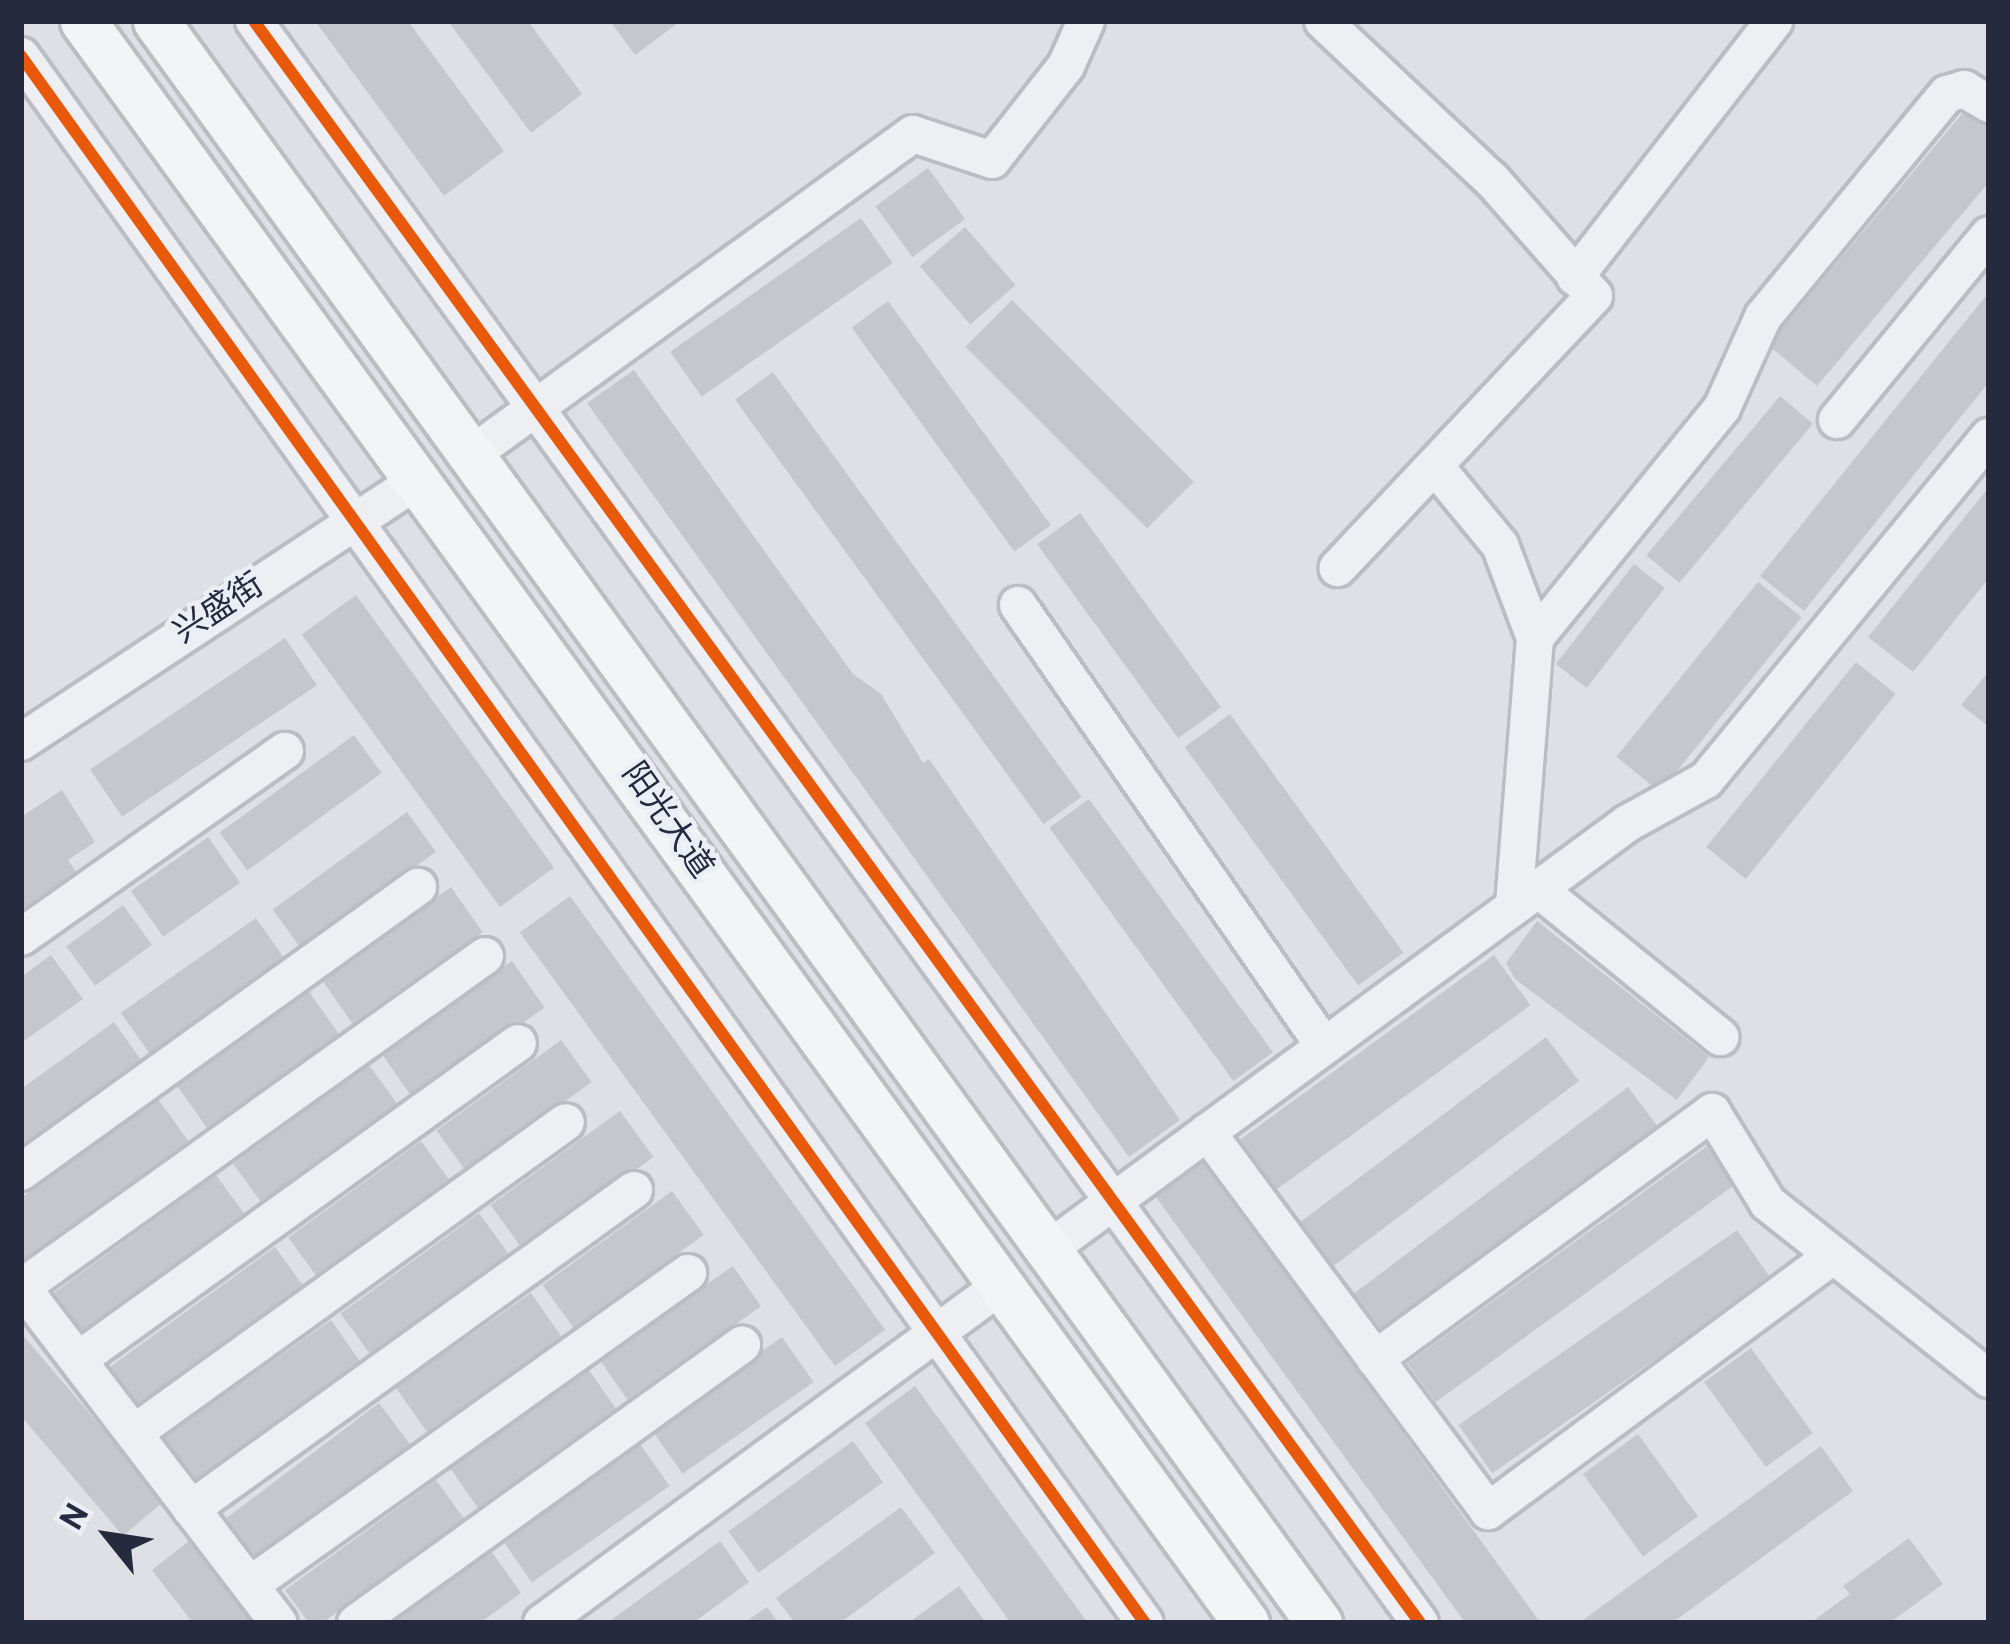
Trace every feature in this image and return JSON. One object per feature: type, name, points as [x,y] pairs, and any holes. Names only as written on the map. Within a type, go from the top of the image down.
[{"type":"main road","name":"阳光大道","points":[[83,21],[1246,1623]]},
{"type":"main road","name":"阳光大道","points":[[156,21],[1318,1623]]},
{"type":"street","points":[[254,21],[1420,1623]]},
{"type":"street","points":[[472,454],[913,134],[992,160],[1066,66],[1086,21]]},
{"type":"street","points":[[1323,21],[1492,180],[1594,296],[1338,568]]},
{"type":"street","points":[[1575,277],[1774,21]]},
{"type":"street","points":[[21,56],[1145,1623]]},
{"type":"street","points":[[1534,638],[1722,408],[1763,317],[1947,94],[1964,89],[1989,104]]},
{"type":"street","points":[[1837,419],[1989,235]]},
{"type":"street","points":[[1046,1251],[1628,823],[1678,800],[1730,756],[1989,437]]},
{"type":"street","points":[[1435,466],[1500,545],[1534,638],[1535,891]]},
{"type":"street","name":"兴盛街","points":[[23,736],[418,480]]},
{"type":"street","points":[[1018,605],[1324,1046]]},
{"type":"street","points":[[21,937],[285,751]]},
{"type":"street","points":[[21,1172],[418,887]]},
{"type":"street","points":[[1535,891],[1720,1037]]},
{"type":"street","points":[[279,1623],[21,1287],[485,956]]},
{"type":"street","points":[[78,1360],[518,1043]]},
{"type":"street","points":[[1375,1359],[1712,1112],[1768,1203],[1989,1378]]},
{"type":"street","points":[[134,1433],[566,1122]]},
{"type":"street","points":[[1207,1132],[1488,1511],[1831,1257]]},
{"type":"street","points":[[191,1509],[634,1190]]},
{"type":"street","points":[[250,1586],[688,1273]]},
{"type":"street","points":[[542,1623],[999,1286]]},
{"type":"street","points":[[356,1623],[742,1345]]},
{"type":"building","points":[[315,21],[408,21],[504,151],[444,196]]},
{"type":"building","points":[[448,21],[528,21],[582,94],[531,133]]},
{"type":"building","points":[[610,21],[681,21],[635,55]]},
{"type":"building","points":[[1966,109],[1989,128],[1989,182],[1817,386],[1768,345]]},
{"type":"building","points":[[928,168],[965,219],[912,257],[875,206]]},
{"type":"building","points":[[861,218],[893,263],[702,397],[670,352]]},
{"type":"building","points":[[965,227],[1016,285],[970,324],[920,266]]},
{"type":"building","points":[[1989,292],[1989,382],[1804,611],[1760,576]]},
{"type":"building","points":[[1012,300],[1194,482],[1147,528],[965,347]]},
{"type":"building","points":[[888,301],[1051,525],[1014,552],[852,327]]},
{"type":"building","points":[[634,370],[853,674],[881,694],[923,763],[929,759],[1180,1120],[1129,1157],[587,403]]},
{"type":"building","points":[[773,372],[1082,797],[1044,824],[735,400]]},
{"type":"building","points":[[1780,396],[1813,424],[1679,583],[1646,555]]},
{"type":"building","points":[[1989,487],[1989,578],[1913,672],[1868,637]]},
{"type":"building","points":[[1080,513],[1221,707],[1178,738],[1037,544]]},
{"type":"building","points":[[1634,564],[1665,588],[1587,688],[1556,664]]},
{"type":"building","points":[[1758,582],[1802,617],[1660,792],[1616,757]]},
{"type":"building","points":[[356,595],[554,868],[500,907],[302,634]]},
{"type":"building","points":[[285,638],[317,685],[122,817],[90,769]]},
{"type":"building","points":[[1856,662],[1896,694],[1746,879],[1706,847]]},
{"type":"building","points":[[1989,671],[1989,727],[1961,705]]},
{"type":"building","points":[[1230,714],[1403,953],[1358,986],[1185,747]]},
{"type":"building","points":[[354,735],[382,773],[247,871],[220,833]]},
{"type":"building","points":[[62,790],[95,842],[68,860],[84,884],[21,926],[21,817]]},
{"type":"building","points":[[1089,799],[1273,1052],[1233,1081],[1049,828]]},
{"type":"building","points":[[407,812],[436,852],[302,949],[273,910]]},
{"type":"building","points":[[208,837],[240,883],[163,937],[131,891]]},
{"type":"building","points":[[451,887],[483,932],[352,1023],[321,978]]},
{"type":"building","points":[[570,896],[885,1330],[835,1366],[520,932]]},
{"type":"building","points":[[123,905],[152,945],[95,986],[66,946]]},
{"type":"building","points":[[256,918],[289,965],[154,1059],[121,1013]]},
{"type":"building","points":[[1537,921],[1709,1057],[1677,1100],[1515,979],[1506,963]]},
{"type":"building","points":[[51,955],[83,999],[21,1043],[21,977]]},
{"type":"building","points":[[1494,955],[1530,1005],[1276,1190],[1239,1140]]},
{"type":"building","points":[[512,961],[545,1008],[414,1099],[381,1053]]},
{"type":"building","points":[[308,990],[340,1035],[207,1128],[175,1083]]},
{"type":"building","points":[[114,1022],[146,1067],[21,1157],[21,1089]]},
{"type":"building","points":[[1546,1037],[1579,1081],[1332,1267],[1298,1224]]},
{"type":"building","points":[[561,1040],[592,1082],[467,1173],[436,1131]]},
{"type":"building","points":[[369,1065],[403,1111],[267,1210],[233,1164]]},
{"type":"building","points":[[1628,1087],[1657,1126],[1384,1333],[1354,1293]]},
{"type":"building","points":[[158,1099],[190,1143],[23,1264],[21,1198]]},
{"type":"building","points":[[620,1111],[654,1157],[524,1251],[491,1205]]},
{"type":"building","points":[[1719,1137],[1747,1176],[1436,1402],[1408,1363]]},
{"type":"building","points":[[421,1141],[452,1183],[319,1279],[288,1237]]},
{"type":"building","points":[[1205,1161],[1541,1623],[1465,1623],[1156,1197]]},
{"type":"building","points":[[216,1175],[250,1221],[87,1339],[53,1293]]},
{"type":"building","points":[[672,1191],[704,1235],[574,1329],[543,1285]]},
{"type":"building","points":[[479,1213],[513,1259],[374,1360],[341,1314]]},
{"type":"building","points":[[1737,1230],[1771,1278],[1492,1473],[1458,1425]]},
{"type":"building","points":[[275,1247],[306,1289],[137,1411],[107,1369]]},
{"type":"building","points":[[733,1266],[761,1306],[628,1400],[599,1359]]},
{"type":"building","points":[[531,1293],[562,1337],[427,1432],[396,1388]]},
{"type":"building","points":[[331,1320],[363,1366],[190,1487],[158,1441]]},
{"type":"building","points":[[21,1333],[164,1501],[123,1536],[21,1416]]},
{"type":"building","points":[[782,1337],[814,1382],[682,1474],[651,1429]]},
{"type":"building","points":[[1751,1348],[1813,1433],[1766,1467],[1704,1382]]},
{"type":"building","points":[[589,1370],[617,1410],[478,1508],[450,1468]]},
{"type":"building","points":[[915,1386],[1088,1623],[1011,1623],[865,1423]]},
{"type":"building","points":[[379,1403],[411,1446],[255,1564],[222,1521]]},
{"type":"building","points":[[1638,1434],[1698,1517],[1643,1556],[1583,1474]]},
{"type":"building","points":[[638,1441],[670,1486],[532,1582],[500,1537]]},
{"type":"building","points":[[853,1441],[883,1482],[758,1573],[728,1532]]},
{"type":"building","points":[[1821,1446],[1853,1491],[1672,1623],[1579,1623]]},
{"type":"building","points":[[436,1480],[465,1520],[322,1623],[309,1623],[285,1590]]},
{"type":"building","points":[[901,1507],[935,1553],[840,1623],[795,1623],[776,1598]]},
{"type":"building","points":[[194,1537],[260,1623],[193,1623],[152,1570]]},
{"type":"building","points":[[1909,1538],[1943,1584],[1889,1623],[1810,1623],[1850,1594],[1843,1586]]},
{"type":"building","points":[[720,1541],[749,1582],[693,1623],[607,1623]]},
{"type":"building","points":[[489,1548],[521,1593],[480,1623],[386,1623]]},
{"type":"building","points":[[959,1586],[986,1623],[908,1623]]},
{"type":"building","points":[[767,1607],[779,1623],[744,1623]]},
{"type":"cycle path","points":[[254,21],[1420,1623]]},
{"type":"cycle path","points":[[21,56],[1145,1623]]}]
